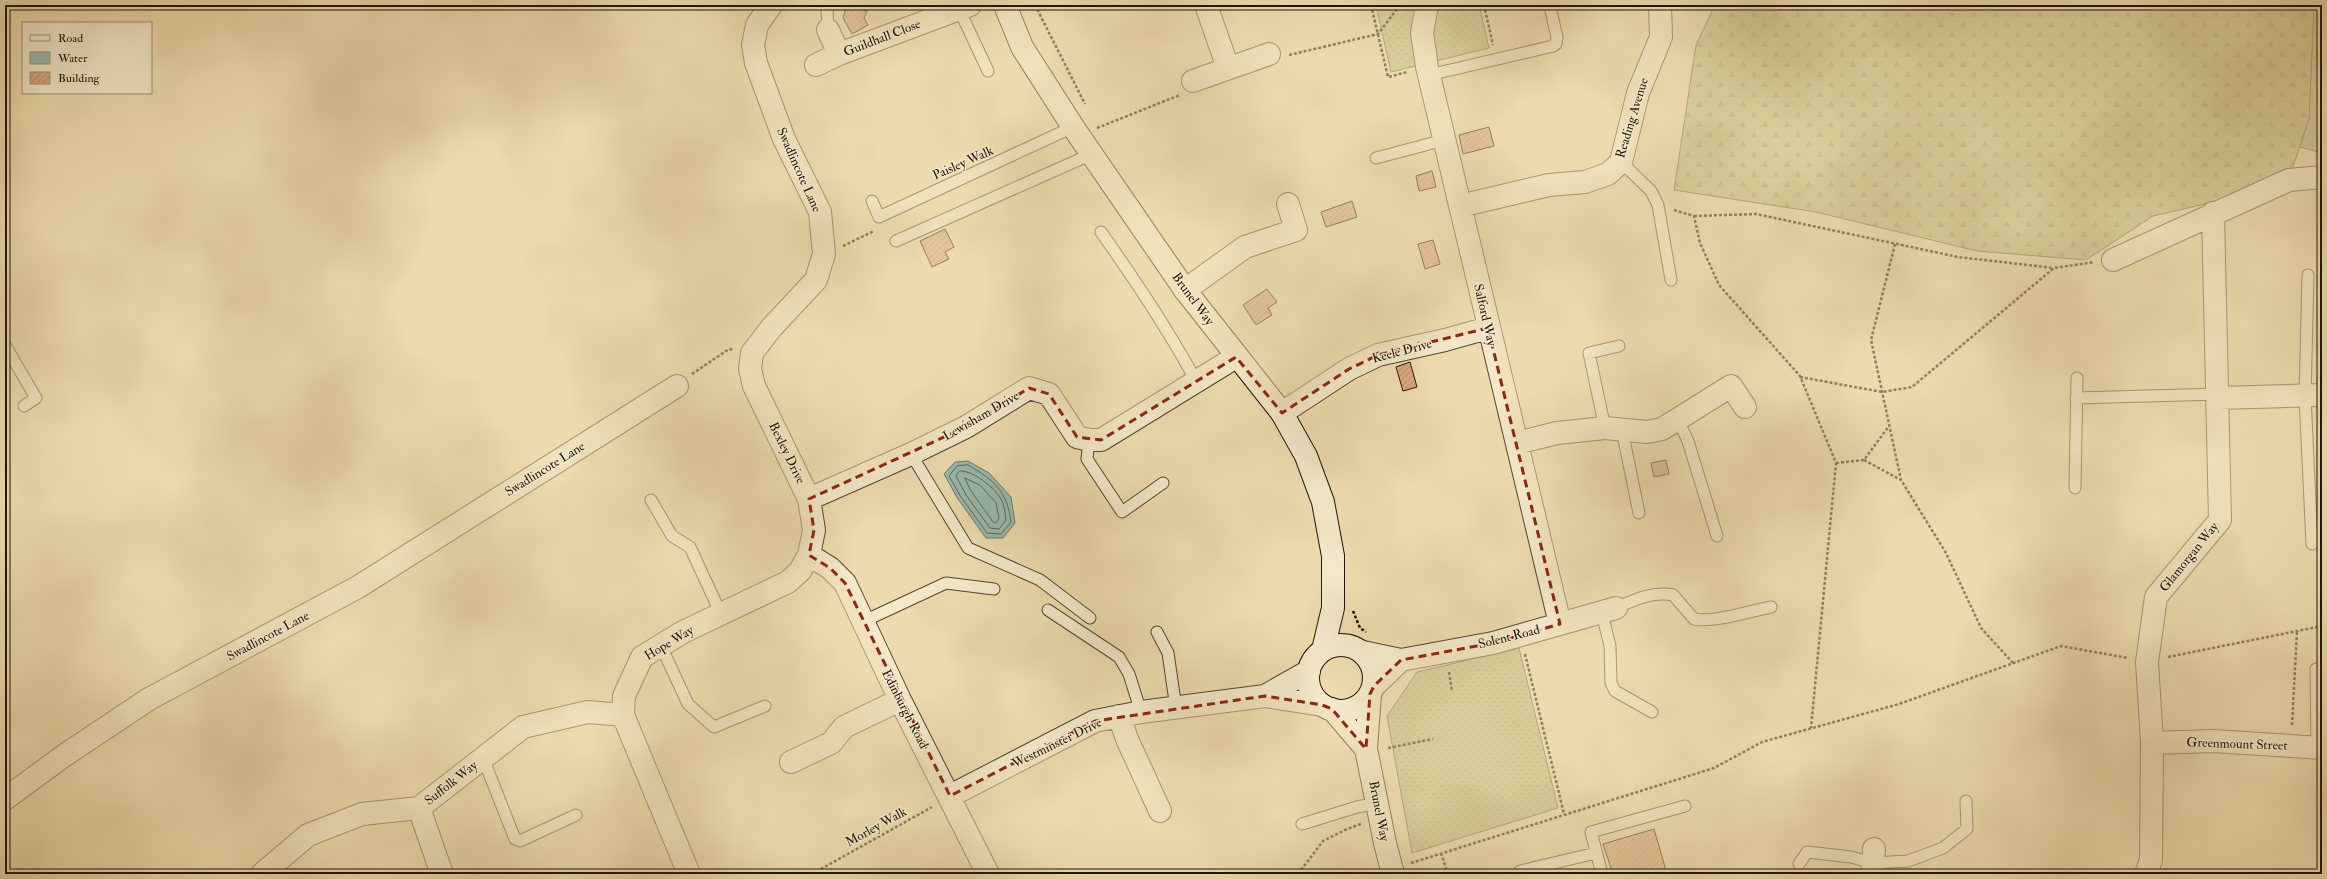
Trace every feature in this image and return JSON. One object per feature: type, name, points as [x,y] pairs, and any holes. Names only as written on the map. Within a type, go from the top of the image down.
[{"type":"street","name":"Swadlincote Lane","points":[[752,353],[772,327],[816,280],[824,254],[820,212],[784,139],[756,63],[753,45],[757,25],[771,5]]},
{"type":"street","name":"Brunel Way","points":[[1005,5],[1022,47],[1073,127],[1185,290],[1236,357],[1282,413],[1306,456],[1323,502],[1333,556],[1333,608],[1323,650]]},
{"type":"street","points":[[1206,5],[1228,68]]},
{"type":"street","name":"Salford Way","points":[[1427,5],[1422,33],[1428,71],[1488,328],[1560,624]]},
{"type":"street","name":"Reading Avenue","points":[[1460,206],[1549,184],[1585,182],[1608,174],[1621,162],[1638,93],[1661,37],[1660,5]]},
{"type":"street","name":"Guildhall Close","points":[[816,65],[839,54],[966,6]]},
{"type":"street","points":[[828,30],[839,54]]},
{"type":"street","points":[[1193,81],[1269,54]]},
{"type":"street","points":[[2113,260],[2288,180],[2322,177]]},
{"type":"street","points":[[1185,290],[1245,247],[1296,230],[1288,204]]},
{"type":"street","name":"Glamorgan Way","points":[[2146,874],[2151,860],[2152,743],[2148,662],[2156,597],[2220,520],[2213,213]]},
{"type":"street","name":"Keele Drive","points":[[1282,413],[1349,369],[1378,355],[1488,328]]},
{"type":"street","name":"Bexley Drive","points":[[752,353],[750,369],[754,386],[809,499],[814,530],[809,555]]},
{"type":"street","points":[[1089,440],[1101,440],[1236,357]]},
{"type":"street","name":"Swadlincote Lane","points":[[5,799],[65,755],[149,699],[358,587],[678,386]]},
{"type":"street","points":[[1517,443],[1557,433],[1614,429],[1647,432],[1662,429],[1677,418],[1731,386],[1745,407]]},
{"type":"street","name":"Lewisham Drive","points":[[809,499],[911,454],[966,427],[1029,388],[1049,394],[1077,437],[1089,440]]},
{"type":"street","points":[[2218,396],[2313,396]]},
{"type":"street","name":"Hope Way","points":[[689,874],[623,715],[624,696],[642,657],[721,614],[788,582],[800,571],[809,555]]},
{"type":"street","name":"Edinburgh Road","points":[[809,555],[830,568],[845,583],[862,622],[900,700],[950,796],[988,874]]},
{"type":"street","name":"Brunel Way","points":[[1333,608],[1359,650]]},
{"type":"street","name":"Solent Road","points":[[1359,650],[1401,660],[1520,636],[1609,611]]},
{"type":"street","points":[[1372,690],[1373,668],[1359,650],[1344,645],[1333,645],[1323,650],[1315,657],[1309,672],[1310,687],[1314,697],[1327,707],[1343,710],[1354,708],[1363,702],[1372,690],[1401,660]]},
{"type":"street","name":"Westminster Drive","points":[[1265,696],[1309,672]]},
{"type":"street","name":"Brunel Way","points":[[1372,690],[1366,749],[1379,810],[1402,869]]},
{"type":"street","name":"Westminster Drive","points":[[950,796],[1095,721],[1141,712],[1265,696],[1327,707]]},
{"type":"street","points":[[791,762],[831,743],[844,727],[900,700]]},
{"type":"street","name":"Brunel Way","points":[[1327,707],[1366,749]]},
{"type":"street","name":"Suffolk Way","points":[[262,874],[308,835],[362,814],[419,808],[523,727],[588,712],[623,715]]},
{"type":"street","points":[[1119,716],[1127,739],[1160,811]]},
{"type":"street","name":"Greenmount Street","points":[[2152,743],[2213,741],[2320,748]]},
{"type":"street","points":[[419,808],[442,874]]},
{"type":"lane","points":[[828,30],[827,11],[830,5]]},
{"type":"lane","points":[[966,6],[988,71]]},
{"type":"lane","points":[[1428,71],[1556,44],[1557,37],[1550,7]]},
{"type":"lane","name":"Paisley Walk","points":[[872,201],[879,217],[1073,127]]},
{"type":"lane","points":[[1376,158],[1444,140]]},
{"type":"lane","points":[[896,241],[1092,154]]},
{"type":"lane","points":[[1621,162],[1651,191],[1658,206],[1671,280]]},
{"type":"lane","points":[[1101,232],[1144,293],[1178,348],[1196,381]]},
{"type":"lane","points":[[2308,275],[2313,396],[2312,544]]},
{"type":"lane","points":[[5,345],[36,398],[24,406]]},
{"type":"lane","points":[[1618,346],[1589,353],[1639,513]]},
{"type":"lane","points":[[2075,488],[2077,378]]},
{"type":"lane","points":[[2076,398],[2218,396]]},
{"type":"lane","points":[[1677,418],[1688,441],[1717,536]]},
{"type":"lane","points":[[1089,440],[1088,459],[1122,512],[1162,483]]},
{"type":"lane","points":[[911,454],[968,548],[1040,580],[1090,618]]},
{"type":"lane","points":[[650,500],[672,536],[690,547],[721,614]]},
{"type":"lane","points":[[862,622],[946,583],[994,589]]},
{"type":"lane","points":[[1652,712],[1616,691],[1611,683],[1609,611],[1633,600],[1658,594],[1673,595],[1694,619],[1699,620],[1716,619],[1771,607]]},
{"type":"lane","points":[[1048,610],[1119,657],[1130,674],[1141,712]]},
{"type":"lane","points":[[1157,632],[1168,653],[1176,708]]},
{"type":"lane","points":[[661,646],[688,704],[714,727],[765,706]]},
{"type":"lane","points":[[2316,669],[2320,748]]},
{"type":"lane","points":[[483,758],[515,839],[520,841],[576,815]]},
{"type":"lane","points":[[1799,864],[1808,852],[1852,857],[1873,862],[1908,861],[1943,848],[1967,829],[1966,801]]},
{"type":"lane","points":[[1302,824],[1357,806],[1379,810]]},
{"type":"lane","points":[[1602,874],[1591,832],[1685,806]]},
{"type":"lane","points":[[1520,871],[1596,853]]},
{"type":"path","points":[[1372,5],[1388,77],[1428,71]]},
{"type":"path","points":[[1269,54],[1287,56],[1378,34],[1400,5]]},
{"type":"path","points":[[1484,5],[1494,50]]},
{"type":"path","points":[[1096,128],[1184,93],[1193,81]]},
{"type":"path","points":[[1658,206],[1694,216],[1756,214],[1958,257],[2054,268],[2113,260]]},
{"type":"path","points":[[1694,216],[1700,244],[1719,285],[1800,376],[1836,463],[1811,728]]},
{"type":"path","points":[[1895,244],[1871,340],[1901,480],[1946,553],[1981,628],[2013,663]]},
{"type":"path","points":[[1800,376],[1882,392],[1912,387],[2054,268]]},
{"type":"path","points":[[678,386],[696,370],[729,349],[752,353]]},
{"type":"path","points":[[1864,460],[1889,426]]},
{"type":"path","points":[[1836,463],[1864,460],[1901,480]]},
{"type":"path","points":[[1402,869],[1441,853],[1714,768],[1762,742],[1899,704],[2061,646],[2148,662],[2322,626]]},
{"type":"path","points":[[2291,746],[2297,631]]},
{"type":"path","points":[[1520,636],[1564,814]]},
{"type":"path","points":[[1388,748],[1433,739]]},
{"type":"path","points":[[1387,742],[1389,756]]},
{"type":"path","name":"Morley Walk","points":[[812,874],[950,796]]},
{"type":"path","points":[[1298,874],[1323,841],[1379,810]]},
{"type":"path","points":[[1441,853],[1448,874]]},
{"type":"path","points":[[1402,869],[1409,855]]},
{"type":"highlighted area","points":[[1488,328],[1560,624],[1493,643],[1401,660],[1374,686],[1370,694],[1366,749],[1332,709],[1322,705],[1265,696],[1095,721],[950,796],[845,583],[830,568],[809,555],[814,530],[809,499],[966,427],[1029,388],[1049,394],[1077,437],[1101,440],[1236,357],[1282,413],[1349,369],[1378,355]]},
{"type":"green space","points":[[1376,5],[1479,5],[1489,48],[1391,72]]},
{"type":"green space","points":[[1715,5],[2314,5],[2309,119],[2287,185],[2153,216],[2086,260],[1977,251],[1816,212],[1674,190],[1696,45]]},
{"type":"green space","points":[[2314,5],[2322,5],[2322,153],[2300,147],[2309,119]]},
{"type":"green space","points":[[1519,648],[1558,808],[1412,853],[1387,716],[1417,672]]},
{"type":"water","points":[[968,461],[989,473],[1011,497],[1015,523],[1003,538],[986,538],[958,499],[944,474],[955,462]]},
{"type":"building","points":[[847,5],[867,11],[864,18],[868,25],[852,34],[843,18]]},
{"type":"building","points":[[1489,127],[1494,146],[1463,154],[1459,135]]},
{"type":"building","points":[[1432,171],[1436,187],[1419,191],[1416,176]]},
{"type":"building","points":[[1352,201],[1357,217],[1326,227],[1321,212]]},
{"type":"building","points":[[945,229],[954,247],[945,252],[949,259],[932,267],[920,241]]},
{"type":"building","points":[[1433,240],[1440,264],[1425,269],[1418,244]]},
{"type":"building","points":[[1267,289],[1277,302],[1268,308],[1272,315],[1256,325],[1243,305]]},
{"type":"building","points":[[1410,362],[1417,387],[1403,391],[1396,367]]},
{"type":"building","points":[[1666,460],[1669,474],[1654,477],[1651,463]]},
{"type":"building","points":[[1654,829],[1667,874],[1613,874],[1603,844]]}]
